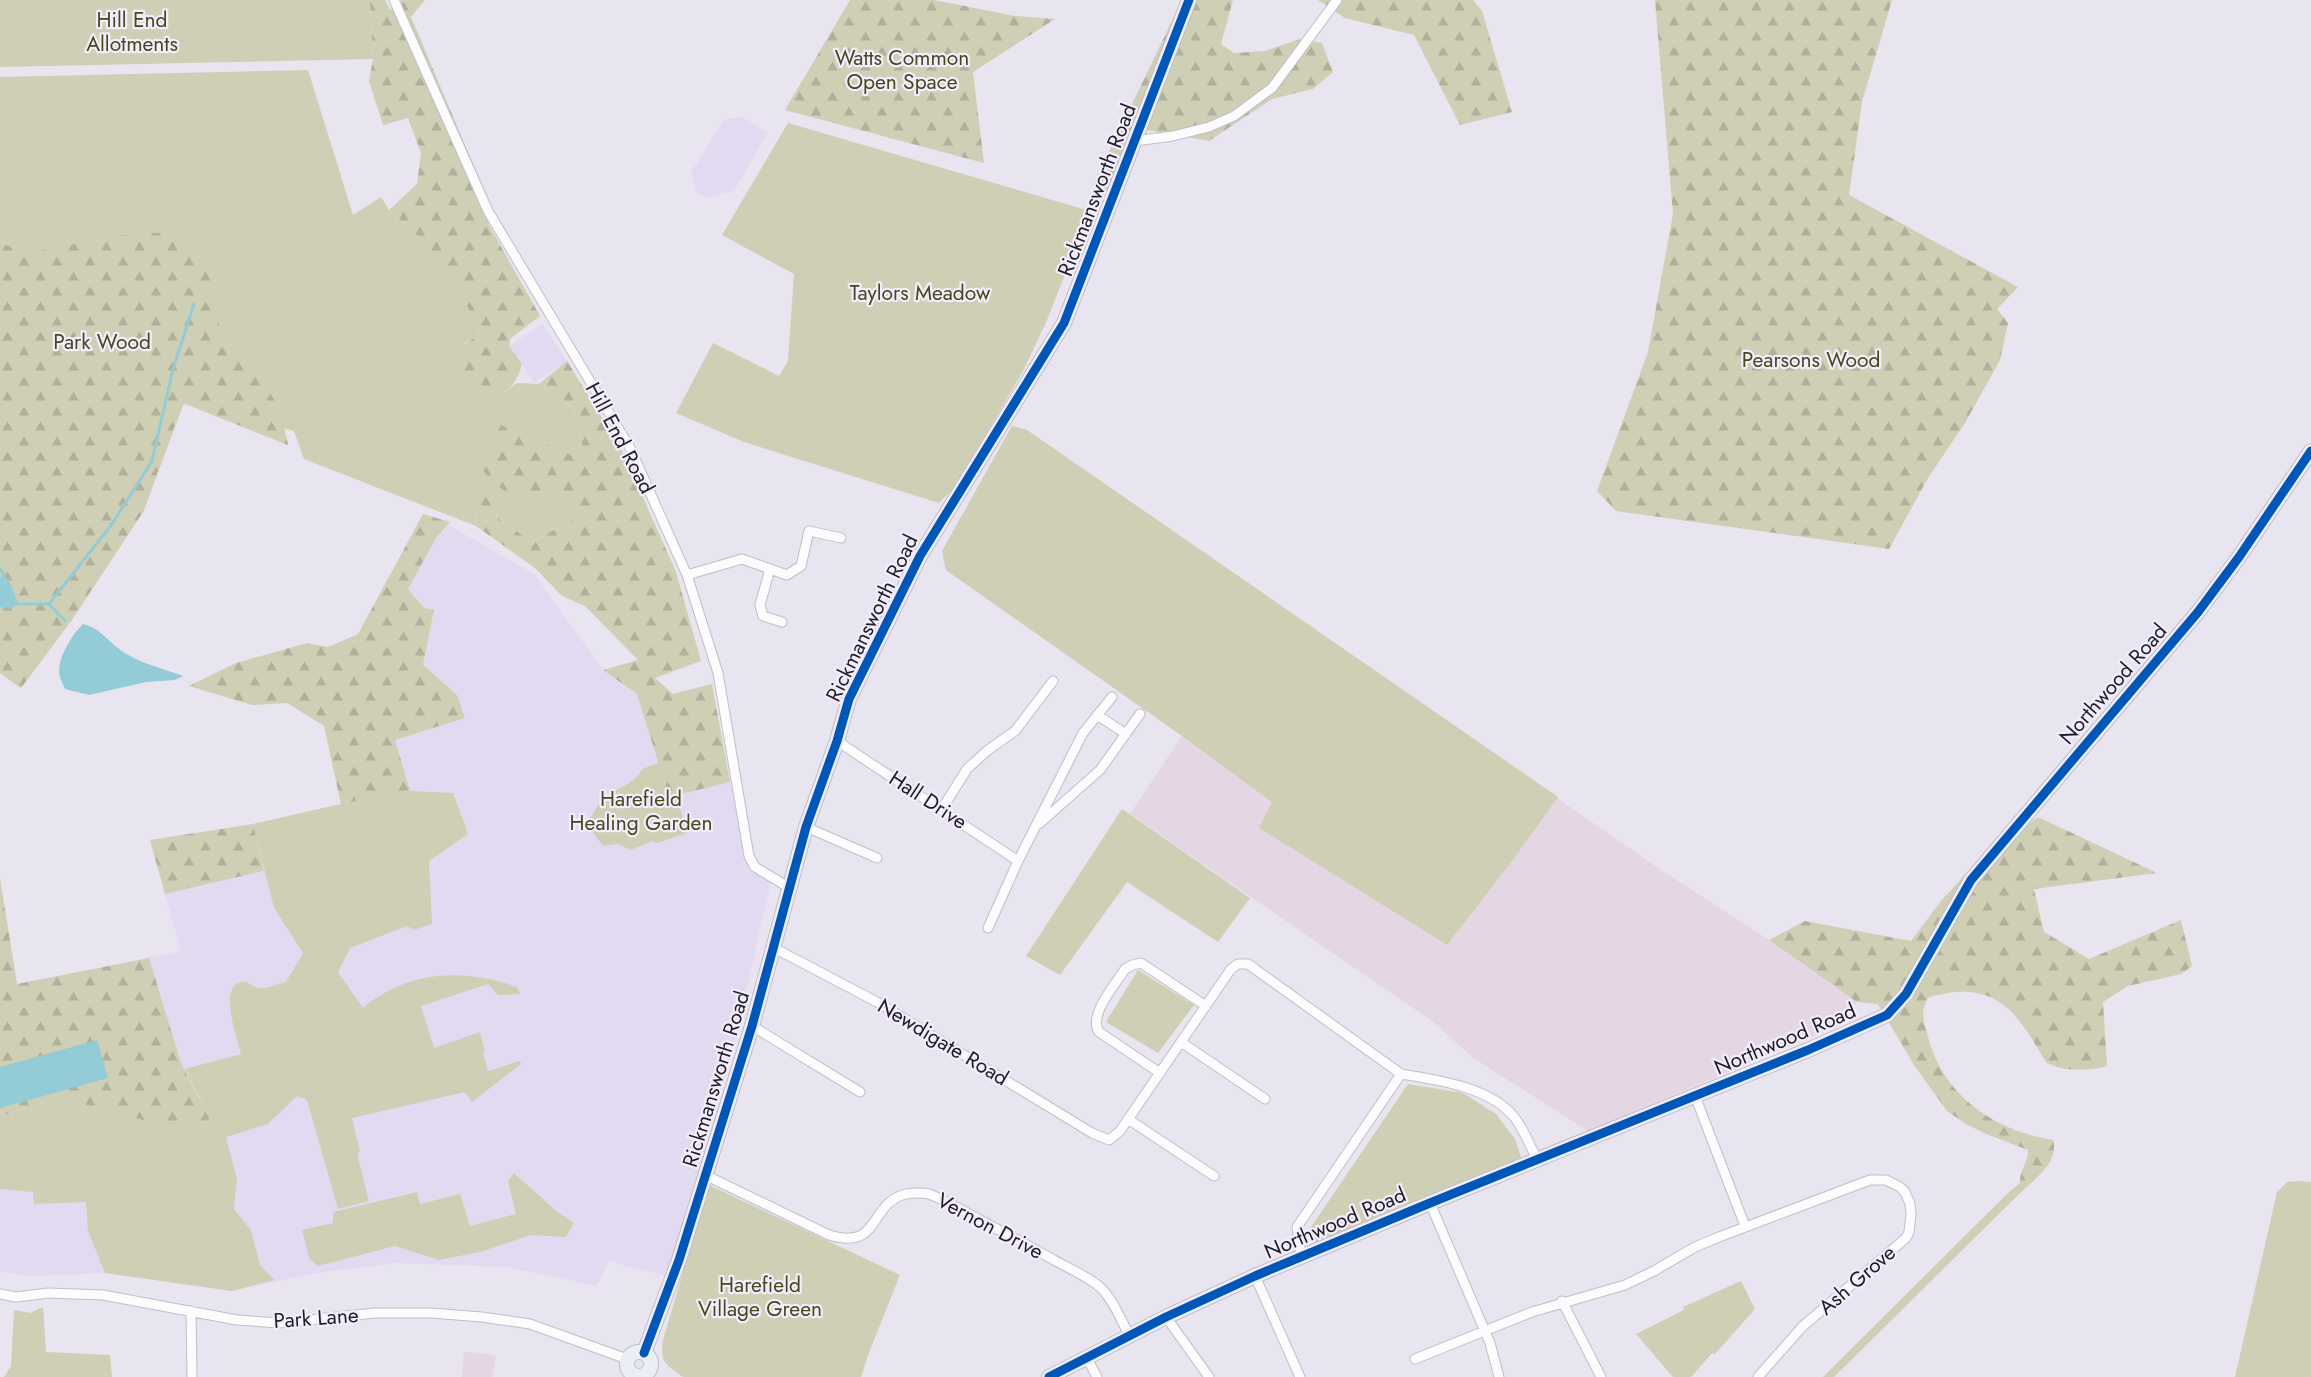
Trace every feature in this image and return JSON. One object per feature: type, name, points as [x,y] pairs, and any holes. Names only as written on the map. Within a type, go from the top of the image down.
[{"type":"street","name":"Hill End Road","points":[[394,0],[488,211],[630,448],[687,575],[718,673],[749,856],[754,867],[788,887]]},
{"type":"street","name":"Rickmansworth Road","points":[[644,1353],[670,1287],[752,1026],[788,887],[849,699],[920,556],[1064,323],[1189,0]]},
{"type":"street","points":[[1135,141],[1164,138],[1202,129],[1234,116],[1272,88],[1337,0]]},
{"type":"street","name":"Northwood Road","points":[[1049,1377],[1086,1356],[1166,1317],[1301,1256],[1695,1096],[1887,1015],[1906,994],[1971,880],[2198,612],[2239,557],[2311,451]]},
{"type":"street","points":[[687,575],[742,559],[787,575],[801,566],[809,531],[841,538]]},
{"type":"street","points":[[770,569],[760,605],[763,616],[782,622]]},
{"type":"street","points":[[942,808],[967,769],[988,750],[1015,731],[1053,681]]},
{"type":"street","points":[[988,928],[1018,861],[1083,733],[1112,697]]},
{"type":"street","points":[[1035,828],[1100,770],[1140,714]]},
{"type":"street","points":[[1097,715],[1126,734]]},
{"type":"street","name":"Hall Drive","points":[[837,741],[942,808],[1018,861]]},
{"type":"street","points":[[806,827],[877,858]]},
{"type":"street","name":"Newdigate Road","points":[[774,948],[877,1002],[1092,1133],[1109,1140],[1120,1131],[1128,1119]]},
{"type":"street","points":[[1160,1073],[1099,1032],[1096,1027],[1096,1015],[1125,969],[1141,963],[1206,1006]]},
{"type":"street","points":[[1214,1176],[1128,1119],[1231,969],[1238,964],[1248,964],[1401,1074],[1466,1087],[1498,1103],[1515,1118],[1537,1160]]},
{"type":"street","points":[[752,1026],[861,1092]]},
{"type":"street","points":[[1181,1042],[1265,1099]]},
{"type":"street","points":[[1301,1256],[1297,1227],[1401,1074]]},
{"type":"street","points":[[1695,1096],[1745,1226]]},
{"type":"street","name":"Vernon Drive","points":[[705,1174],[843,1239],[854,1238],[866,1232],[885,1206],[894,1199],[907,1194],[928,1194],[1031,1247],[1096,1284],[1111,1302],[1129,1335]]},
{"type":"street","name":"Ash Grove","points":[[1415,1359],[1562,1301],[1625,1285],[1695,1247],[1869,1180],[1886,1180],[1900,1187],[1905,1192],[1911,1209],[1910,1226],[1906,1238],[1802,1327],[1758,1377]]},
{"type":"street","points":[[1430,1203],[1485,1330],[1495,1356],[1499,1377]]},
{"type":"street","points":[[1255,1276],[1300,1377]]},
{"type":"street","name":"Park Lane","points":[[0,1294],[16,1297],[48,1293],[103,1294],[237,1320],[279,1323],[375,1313],[431,1313],[482,1317],[530,1324],[627,1359]]},
{"type":"street","points":[[1562,1301],[1601,1377]]},
{"type":"street","points":[[191,1311],[192,1377]]},
{"type":"street","points":[[1166,1317],[1209,1377]]},
{"type":"street","points":[[636,1352],[644,1353],[651,1361],[651,1375],[632,1376],[627,1366],[627,1359],[636,1352]]},
{"type":"street","points":[[1086,1356],[1097,1377]]},
{"type":"shaded area","points":[[742,117],[768,133],[734,191],[708,198],[697,193],[691,172],[725,119]]},
{"type":"shaded area","points":[[542,324],[567,361],[534,383],[509,346]]},
{"type":"shaded area","points":[[1012,426],[1027,430],[1661,870],[1769,940],[1857,1002],[1840,1025],[1588,1131],[1472,1057],[1432,1021],[1130,814],[1182,736],[946,570],[942,551]]},
{"type":"shaded area","points":[[449,525],[535,575],[603,670],[637,694],[669,797],[730,782],[749,870],[771,882],[708,1156],[670,1277],[609,1261],[597,1286],[508,1267],[396,1263],[316,1273],[232,1291],[105,1273],[31,1276],[0,1271],[0,1117],[210,1119],[181,1063],[149,958],[181,951],[165,894],[264,871],[253,824],[410,791],[395,740],[457,695],[423,665],[434,610],[424,608],[408,589],[436,538]]},
{"type":"shaded area","points":[[464,1352],[496,1355],[492,1377],[462,1377]]},
{"type":"green space","name":"Hill End Allotments","points":[[0,0],[370,0],[373,59],[0,67]]},
{"type":"green space","points":[[370,0],[385,0],[390,10],[401,0],[425,0],[411,17],[487,197],[489,225],[540,316],[511,338],[509,346],[522,364],[513,384],[499,395],[484,400],[468,390],[458,377],[456,370],[458,354],[464,345],[480,334],[462,295],[416,234],[389,210],[417,184],[421,153],[408,118],[383,125],[369,81],[373,59]]},
{"type":"green space","name":"Watts Common Open Space","points":[[850,0],[934,0],[1015,16],[1055,19],[973,72],[984,163],[785,110]]},
{"type":"green space","points":[[1182,0],[1233,0],[1221,44],[1234,53],[1265,51],[1300,39],[1322,43],[1333,72],[1313,89],[1272,99],[1209,141],[1147,130],[1116,200],[1093,185]]},
{"type":"green space","points":[[1318,0],[1473,0],[1482,11],[1512,112],[1460,125],[1414,35],[1345,18]]},
{"type":"green space","name":"Pearsons Wood","points":[[1655,0],[1892,0],[1862,102],[1849,195],[2018,287],[1997,309],[2008,323],[2000,360],[1965,423],[1928,478],[1889,549],[1616,511],[1597,491],[1648,352],[1673,214]]},
{"type":"green space","points":[[308,70],[353,215],[381,197],[389,210],[416,234],[462,295],[480,334],[465,343],[503,393],[517,383],[539,384],[574,408],[586,461],[512,498],[543,490],[563,496],[580,516],[532,542],[499,519],[478,483],[476,526],[304,459],[294,431],[284,428],[288,445],[184,403],[143,512],[71,621],[21,688],[0,673],[0,77]]},
{"type":"green space","name":"Taylors Meadow","points":[[788,123],[1090,211],[1047,320],[1024,369],[956,486],[939,503],[744,442],[676,413],[713,343],[779,376],[788,361],[794,274],[722,235]]},
{"type":"green space","name":"Park Wood","points":[[174,232],[210,275],[219,325],[279,406],[288,445],[183,403],[143,512],[71,621],[21,688],[0,673],[0,244],[38,251],[123,235]]},
{"type":"green space","points":[[567,361],[622,450],[676,572],[701,661],[655,678],[673,694],[712,684],[730,782],[669,797],[637,694],[603,670],[638,660],[585,606],[562,596],[535,568],[476,526],[478,481],[499,519],[532,542],[579,516],[564,499],[550,492],[512,499],[479,467],[501,425],[586,461],[574,408],[539,384]]},
{"type":"green space","points":[[1012,426],[1027,430],[1558,797],[1447,945],[1259,828],[1272,802],[946,570],[942,551]]},
{"type":"green space","points":[[423,514],[450,522],[436,538],[408,589],[424,608],[434,610],[423,665],[457,695],[465,718],[395,740],[410,791],[341,804],[324,726],[287,703],[252,705],[189,686],[236,663],[307,643],[328,647],[358,634]]},
{"type":"green space","name":"Harefield Healing Garden","points":[[659,763],[669,796],[676,795],[687,833],[657,843],[652,841],[631,850],[618,844],[603,846],[586,823],[605,797],[631,782],[642,769]]},
{"type":"green space","points":[[410,791],[453,793],[468,834],[429,861],[432,924],[414,930],[407,926],[350,948],[338,972],[363,1008],[380,995],[399,986],[437,976],[477,977],[517,987],[520,994],[498,995],[488,984],[421,1006],[434,1048],[480,1032],[488,1071],[520,1061],[521,1064],[472,1102],[465,1092],[352,1118],[360,1152],[357,1153],[369,1201],[338,1209],[307,1100],[297,1096],[268,1124],[226,1137],[237,1179],[234,1209],[251,1230],[260,1265],[275,1280],[232,1291],[105,1273],[88,1231],[86,1202],[34,1204],[33,1192],[0,1189],[0,1117],[57,1097],[180,1130],[210,1119],[185,1069],[241,1054],[233,1026],[230,1003],[235,985],[244,982],[262,988],[286,982],[303,953],[274,908],[253,824]]},
{"type":"green space","points":[[1122,809],[1250,898],[1218,942],[1127,882],[1060,975],[1026,956]]},
{"type":"green space","points":[[2038,817],[2157,873],[2034,889],[2044,932],[2089,959],[2181,920],[2192,966],[2181,974],[2128,986],[2103,1002],[2107,1066],[2092,1069],[2059,1068],[2046,1062],[2016,1017],[1996,1000],[1972,992],[1944,993],[1929,997],[1923,1011],[1928,1037],[1935,1058],[1959,1093],[1992,1119],[2011,1128],[2053,1140],[2054,1148],[2049,1164],[2017,1196],[2008,1193],[2020,1183],[2028,1150],[1984,1133],[1947,1111],[1914,1065],[1878,1004],[1857,1002],[1769,940],[1805,921],[1911,941],[1941,901],[1976,863]]},
{"type":"green space","points":[[253,824],[264,871],[165,894],[150,840]]},
{"type":"green space","points":[[0,878],[17,984],[149,958],[181,1063],[210,1119],[180,1130],[57,1097],[0,1117]]},
{"type":"green space","points":[[1138,970],[1194,1005],[1158,1053],[1106,1022]]},
{"type":"green space","points":[[1408,1084],[1463,1093],[1496,1114],[1515,1139],[1523,1163],[1315,1247],[1309,1230]]},
{"type":"green space","points":[[514,1173],[554,1209],[574,1223],[566,1237],[531,1235],[480,1252],[439,1260],[395,1246],[318,1266],[309,1258],[302,1230],[333,1223],[333,1212],[417,1192],[420,1204],[460,1194],[470,1226],[516,1214],[508,1181]]},
{"type":"green space","points":[[2287,1182],[2311,1182],[2311,1377],[2235,1377],[2277,1192]]},
{"type":"green space","name":"Harefield Village Green","points":[[709,1185],[900,1275],[861,1377],[683,1377],[665,1362],[662,1354],[663,1340]]},
{"type":"green space","points":[[2008,1193],[2017,1196],[1834,1377],[1823,1377]]},
{"type":"green space","points":[[1741,1281],[1755,1309],[1691,1377],[1673,1377],[1636,1334],[1684,1310],[1683,1307]]},
{"type":"green space","points":[[43,1307],[46,1352],[110,1355],[112,1377],[4,1377],[11,1366],[14,1310],[30,1313]]},
{"type":"water","points":[[4,574],[18,604],[10,609],[0,607],[0,578]]},
{"type":"water","points":[[83,624],[96,629],[132,657],[183,676],[175,680],[146,682],[89,695],[65,689],[60,678],[60,665],[71,639]]},
{"type":"water","points":[[97,1040],[108,1078],[0,1108],[0,1067]]},
{"type":"waterway","points":[[49,604],[112,524],[152,461],[173,369],[194,304]]},
{"type":"waterway","points":[[0,569],[4,574]]},
{"type":"waterway","points":[[18,604],[49,604],[65,621]]},
{"type":"cycle path","points":[[644,1353],[679,1260],[752,1026],[806,827],[837,741],[849,699],[920,556],[1064,323],[1189,0]]},
{"type":"cycle path","points":[[1049,1377],[1166,1317],[1255,1276],[1808,1050],[1887,1015],[1906,994],[1971,880],[2198,612],[2239,557],[2311,451]]}]
